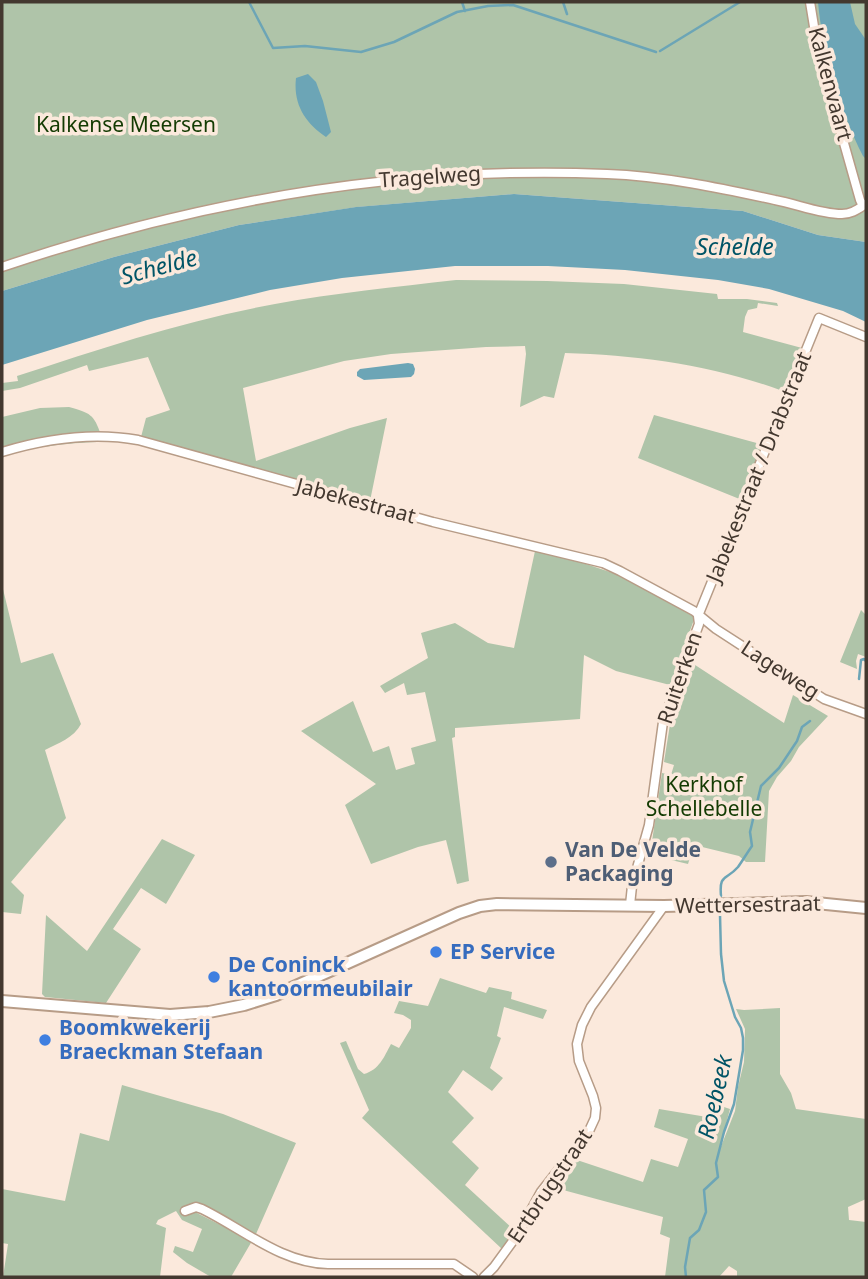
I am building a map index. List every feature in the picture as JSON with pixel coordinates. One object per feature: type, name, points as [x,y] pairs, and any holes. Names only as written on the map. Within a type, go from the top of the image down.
[{"type":"main road","name":"Wettersestraat","points":[[2,1001],[170,1015],[209,1012],[244,1005],[276,995],[480,905],[664,906],[806,901],[866,908]]},
{"type":"street","name":"Kalkenvaart","points":[[810,2],[818,51],[860,200],[865,205]]},
{"type":"street","name":"Tragelweg","points":[[2,267],[114,232],[232,204],[324,187],[445,175],[512,172],[611,174],[691,183],[835,214],[846,215],[865,205]]},
{"type":"street","name":"Jabekestraat / Drabstraat","points":[[698,616],[820,318],[866,337]]},
{"type":"street","name":"Jabekestraat","points":[[2,452],[38,443],[77,438],[138,440],[433,522],[596,561],[654,589],[694,611],[698,616]]},
{"type":"street","name":"Lageweg","points":[[698,616],[798,684],[824,699],[866,715]]},
{"type":"street","name":"Ruiterken","points":[[630,905],[632,886],[649,825],[663,722],[699,624],[698,616]]},
{"type":"street","name":"Ertbrugstraat","points":[[484,1277],[518,1234],[541,1192],[589,1131],[596,1118],[593,1096],[579,1061],[577,1044],[582,1025],[607,985],[664,906]]},
{"type":"street","points":[[186,1211],[202,1209],[275,1251],[308,1263],[454,1264],[473,1277]]},
{"type":"green space","name":"Kalkense Meersen","points":[[2,2],[866,2],[866,242],[818,235],[743,211],[514,194],[357,207],[239,225],[114,257],[2,291]]},
{"type":"green space","points":[[456,280],[624,284],[717,294],[718,299],[777,303],[778,306],[758,303],[757,308],[748,310],[743,332],[802,348],[785,388],[780,390],[728,374],[674,363],[565,353],[554,398],[544,396],[520,407],[525,346],[391,354],[344,361],[243,388],[256,461],[387,418],[370,501],[141,437],[146,418],[170,410],[148,357],[89,371],[87,365],[20,388],[2,391],[2,383],[18,381],[17,376],[177,326],[275,304]]},
{"type":"green space","points":[[69,407],[93,418],[101,435],[97,442],[49,446],[2,457],[2,417],[40,408]]},
{"type":"green space","points":[[654,415],[764,445],[742,500],[638,458]]},
{"type":"green space","points":[[535,551],[619,575],[695,617],[670,685],[616,671],[584,655],[580,719],[455,728],[455,737],[452,738],[469,881],[457,884],[446,840],[371,864],[345,805],[376,784],[301,731],[353,701],[373,752],[389,746],[396,770],[415,764],[411,748],[436,741],[425,692],[407,695],[404,683],[385,693],[380,686],[428,658],[421,633],[455,623],[488,643],[514,648]]},
{"type":"green space","points":[[2,585],[21,663],[53,653],[81,724],[70,737],[45,750],[66,818],[11,882],[24,895],[21,914],[2,912]]},
{"type":"green space","points":[[861,610],[866,615],[866,657],[858,654],[857,669],[840,662]]},
{"type":"green space","name":"Kerkhof Schellebelle","points":[[689,661],[784,723],[793,695],[828,716],[799,747],[769,791],[765,862],[746,862],[739,856],[694,845],[688,864],[650,855],[662,773],[671,775],[674,765],[664,762],[671,718]]},
{"type":"green space","points":[[162,839],[195,855],[166,904],[141,888],[113,929],[141,949],[106,1003],[45,997],[42,994],[46,915],[87,951]]},
{"type":"green space","points":[[440,978],[486,993],[489,987],[512,992],[511,999],[547,1010],[543,1019],[504,1007],[497,1036],[501,1038],[490,1068],[503,1078],[492,1091],[463,1070],[448,1092],[474,1118],[452,1142],[479,1168],[465,1185],[514,1230],[502,1249],[362,1118],[369,1110],[340,1043],[346,1041],[358,1069],[364,1074],[374,1069],[391,1044],[399,1048],[411,1028],[411,1020],[394,1013],[399,1001],[428,1006]]},
{"type":"green space","points":[[780,1008],[780,1074],[791,1093],[796,1109],[866,1119],[866,1199],[848,1207],[849,1220],[866,1222],[866,1277],[737,1277],[737,1271],[729,1266],[719,1277],[665,1277],[670,1238],[660,1234],[663,1217],[552,1187],[574,1159],[643,1182],[651,1159],[678,1167],[688,1139],[654,1127],[659,1109],[713,1118],[719,1108],[730,1109],[718,1154],[735,1111],[744,1062],[745,1029],[736,1009]]},
{"type":"green space","points":[[122,1085],[223,1114],[296,1143],[256,1234],[193,1205],[191,1210],[252,1241],[231,1277],[211,1277],[173,1252],[175,1246],[193,1252],[202,1229],[182,1220],[176,1211],[158,1220],[156,1224],[166,1228],[160,1277],[3,1277],[8,1244],[2,1243],[2,1189],[65,1201],[80,1133],[109,1141]]},
{"type":"water","points":[[818,2],[850,2],[855,24],[866,40],[866,159],[847,121],[834,81]]},
{"type":"water","points":[[308,74],[316,82],[323,101],[331,132],[326,137],[306,119],[296,96],[296,78]]},
{"type":"water","name":"Schelde","points":[[514,194],[743,211],[818,235],[866,242],[866,322],[843,311],[769,289],[718,280],[625,270],[548,266],[455,266],[342,278],[270,290],[147,320],[2,365],[2,291],[114,257],[239,225],[356,207]]},
{"type":"water","points":[[413,364],[415,369],[411,377],[364,380],[357,376],[360,369]]},
{"type":"waterway","points":[[249,2],[273,48],[305,46],[361,52],[394,42],[457,12],[488,6],[513,5],[656,52]]},
{"type":"waterway","points":[[462,2],[465,11]]},
{"type":"waterway","points":[[563,2],[567,14]]},
{"type":"waterway","points":[[660,51],[740,2]]},
{"type":"waterway","name":"Roebeek","points":[[859,679],[861,660],[866,661]]},
{"type":"waterway","name":"Roebeek","points":[[721,896],[722,880],[738,867],[752,846],[750,832],[761,786],[779,768],[797,741],[802,727],[810,721]]},
{"type":"waterway","name":"Roebeek","points":[[686,1277],[690,1238],[699,1230],[706,1212],[704,1190],[718,1177],[716,1163],[734,1104],[743,1050],[741,1028],[724,981],[720,915]]},
{"type":"place","name":"Van De Velde Packaging","points":[[551,862]]},
{"type":"place","name":"EP Service","points":[[436,952]]},
{"type":"place","name":"De Coninck kantoormeubilair","points":[[214,977]]},
{"type":"place","name":"Boomkwekerij Braeckman Stefaan","points":[[45,1040]]}]
